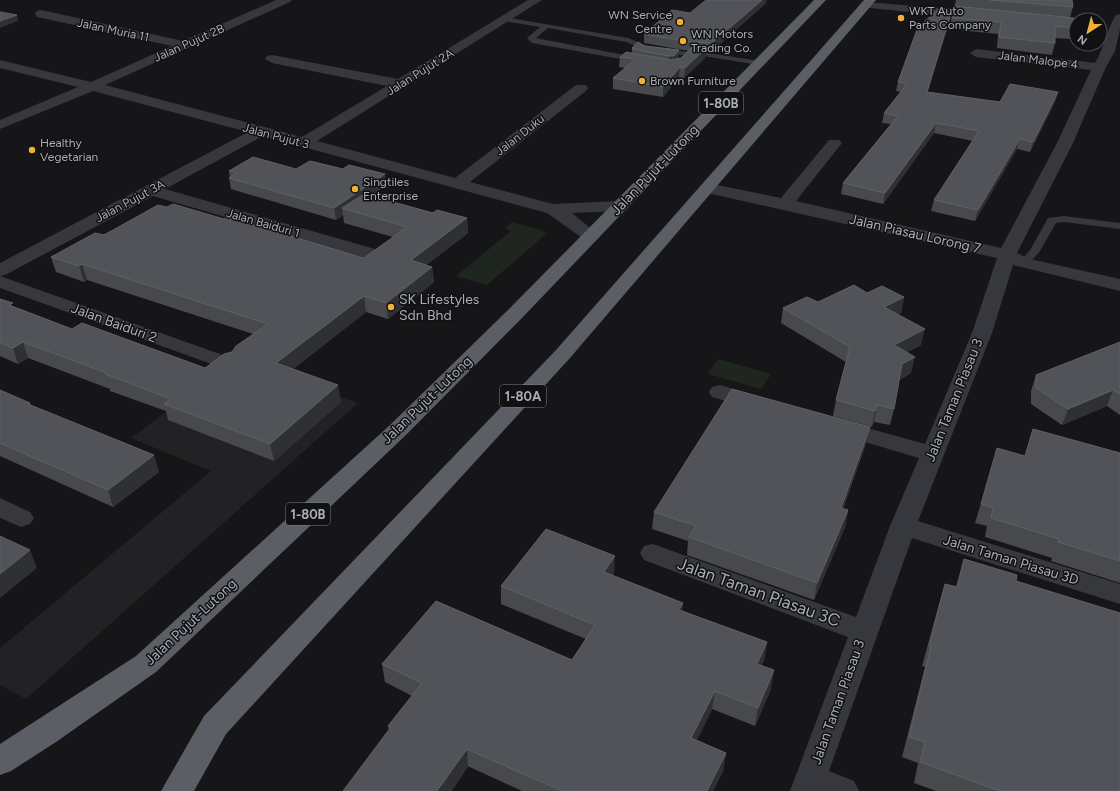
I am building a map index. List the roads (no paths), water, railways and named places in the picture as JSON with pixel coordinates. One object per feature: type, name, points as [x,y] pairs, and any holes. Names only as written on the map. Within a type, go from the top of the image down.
[{"type":"highway","name":"Jalan Pujut-Lutong","points":[[0,761],[45,733],[146,664],[398,430],[621,206],[820,0]]},
{"type":"highway","name":"1-80A","points":[[176,791],[215,725],[563,354],[868,2]]},
{"type":"street","name":"Jalan Pujut 2B","points":[[0,125],[286,0]]},
{"type":"street","name":"Jalan Pujut 2A","points":[[304,143],[536,0]]},
{"type":"street","points":[[868,2],[977,15]]},
{"type":"street","name":"Jalan Muria 11","points":[[41,14],[185,45]]},
{"type":"street","name":"Jalan Taman Piasau 3","points":[[808,785],[903,526],[982,333],[1065,143],[1109,57],[1111,24]]},
{"type":"street","name":"Jalan Malope 4","points":[[976,53],[1109,57]]},
{"type":"street","points":[[272,59],[400,84]]},
{"type":"street","name":"Jalan Pujut 3","points":[[0,64],[92,86],[553,209],[572,220],[590,236]]},
{"type":"street","name":"Jalan Duku","points":[[458,183],[581,88]]},
{"type":"street","name":"Jalan Pujut 3A","points":[[0,270],[260,132]]},
{"type":"street","points":[[785,204],[834,142]]},
{"type":"street","name":"Jalan Piasau Lorong 7","points":[[707,188],[785,204],[1120,285]]},
{"type":"street","name":"Jalan Baiduri 1","points":[[151,190],[376,255]]},
{"type":"street","name":"Jalan Pujut 3","points":[[553,209],[621,206]]},
{"type":"street","name":"Jalan Baiduri 2","points":[[0,282],[227,364]]},
{"type":"street","points":[[720,392],[773,408]]},
{"type":"street","points":[[818,421],[932,454]]},
{"type":"street","name":"Jalan Taman Piasau 3D","points":[[903,526],[1120,594]]},
{"type":"street","name":"Jalan Taman Piasau 3C","points":[[653,553],[864,631]]},
{"type":"street","points":[[808,785],[843,791]]},
{"type":"lane","points":[[507,19],[628,40],[645,48],[688,54],[703,54],[759,63]]},
{"type":"lane","points":[[546,26],[531,38],[535,41],[646,62]]},
{"type":"lane","points":[[680,61],[688,54]]},
{"type":"lane","points":[[1015,259],[1035,251],[1052,220],[1064,219],[1120,226]]},
{"type":"place","name":"WKT Auto Parts Company","points":[[901,18]]},
{"type":"place","name":"WN Service Centre","points":[[680,22]]},
{"type":"place","name":"WN Motors Trading Co.","points":[[683,41]]},
{"type":"place","name":"Brown Furniture","points":[[642,81]]},
{"type":"place","name":"Healthy Vegetarian","points":[[32,150]]},
{"type":"place","name":"Singtiles Enterprise","points":[[355,189]]},
{"type":"place","name":"SK Lifestyles Sdn Bhd","points":[[391,307]]}]
